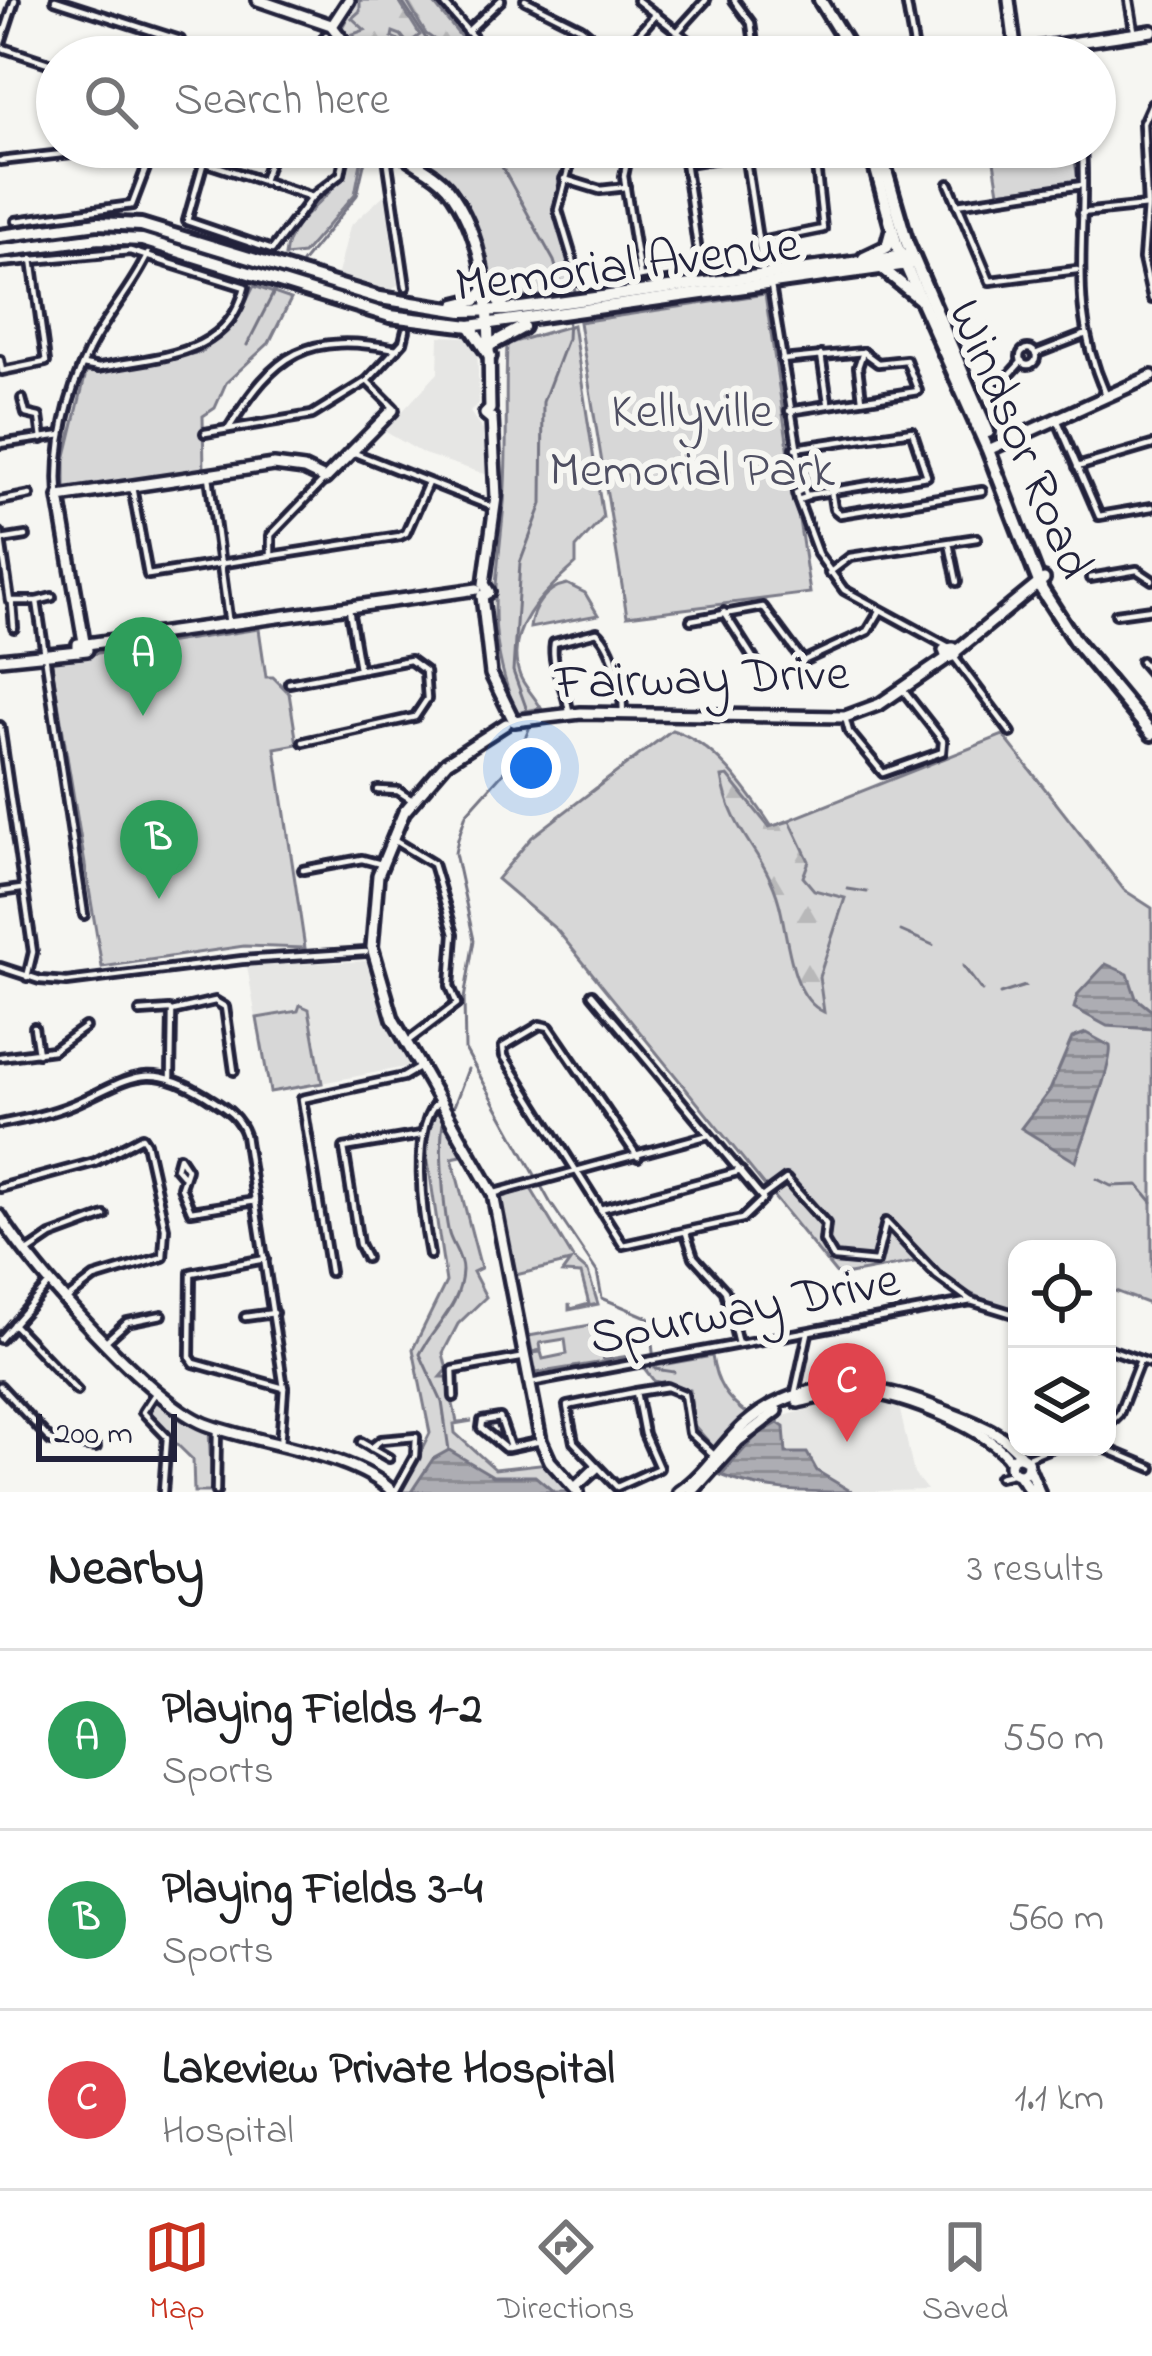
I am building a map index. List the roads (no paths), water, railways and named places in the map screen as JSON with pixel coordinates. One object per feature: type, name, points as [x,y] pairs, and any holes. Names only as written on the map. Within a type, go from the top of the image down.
[{"type":"main road","points":[[820,0],[841,36]]},
{"type":"main road","name":"Windsor Road","points":[[879,168],[891,230],[992,449],[1042,581],[1076,641],[1152,734]]},
{"type":"main road","name":"Windsor Road","points":[[881,168],[921,300],[992,449]]},
{"type":"main road","name":"Memorial Avenue","points":[[0,236],[88,224],[148,226],[380,298],[486,311],[883,269],[908,260]]},
{"type":"main road","points":[[856,263],[887,247],[891,230]]},
{"type":"main road","name":"Memorial Avenue","points":[[0,251],[89,239],[142,240],[377,313],[470,326],[568,317],[856,263],[908,260]]},
{"type":"main road","points":[[883,269],[921,300]]},
{"type":"main road","points":[[441,309],[475,301],[483,285],[506,310]]},
{"type":"main road","points":[[470,326],[490,351],[531,322]]},
{"type":"main road","name":"Windsor Road","points":[[1042,581],[1080,637],[1152,724]]},
{"type":"street","points":[[15,0],[0,47],[36,59]]},
{"type":"street","points":[[55,0],[168,36]]},
{"type":"street","points":[[258,0],[311,20],[335,36]]},
{"type":"street","points":[[325,36],[349,0]]},
{"type":"street","points":[[441,0],[471,36]]},
{"type":"street","points":[[467,32],[501,0]]},
{"type":"street","points":[[524,0],[591,36]]},
{"type":"street","points":[[637,0],[680,36]]},
{"type":"street","points":[[677,32],[706,0]]},
{"type":"street","points":[[734,0],[754,36]]},
{"type":"street","points":[[913,36],[908,3],[918,0]]},
{"type":"street","points":[[1009,0],[1014,36]]},
{"type":"street","points":[[1129,0],[1134,34]]},
{"type":"street","points":[[636,36],[656,14]]},
{"type":"street","points":[[1116,37],[1152,31]]},
{"type":"street","points":[[1145,307],[1152,300],[1143,250],[1147,206],[1143,123],[1152,103]]},
{"type":"street","points":[[0,161],[36,154]]},
{"type":"street","points":[[16,221],[130,206],[146,168]]},
{"type":"street","points":[[201,168],[187,221],[270,250],[279,247],[312,196],[340,176],[342,168]]},
{"type":"street","points":[[224,168],[312,196]]},
{"type":"street","points":[[263,181],[267,168]]},
{"type":"street","points":[[389,168],[406,287]]},
{"type":"street","points":[[420,168],[449,191],[474,241],[483,285],[490,351],[494,508],[481,590],[489,666],[510,724]]},
{"type":"street","points":[[567,168],[559,216],[580,282],[586,286],[700,265],[687,168]]},
{"type":"street","points":[[628,168],[626,188],[640,278]]},
{"type":"street","points":[[747,168],[805,513],[829,573],[852,597],[935,639],[1011,733]]},
{"type":"street","points":[[759,242],[824,229],[817,168]]},
{"type":"street","points":[[1082,168],[1077,270],[1084,335],[1106,395]]},
{"type":"street","points":[[563,179],[597,190],[626,188]]},
{"type":"street","points":[[949,184],[990,281],[1077,270]]},
{"type":"street","points":[[955,204],[1082,185]]},
{"type":"street","points":[[1081,213],[1147,206]]},
{"type":"street","points":[[1143,250],[1152,249]]},
{"type":"street","points":[[0,263],[112,250],[148,254],[244,285],[231,318],[194,351],[97,368],[83,365]]},
{"type":"street","points":[[84,644],[59,497],[62,435],[83,365],[148,254]]},
{"type":"street","points":[[0,361],[1,371],[40,366],[46,358],[32,259]]},
{"type":"street","points":[[205,433],[312,415],[367,381],[397,349],[406,330]]},
{"type":"street","points":[[1004,382],[1022,361],[1030,364],[1035,354],[1084,335]]},
{"type":"street","points":[[229,428],[262,377],[295,352],[327,342],[397,349]]},
{"type":"street","points":[[382,346],[387,359]]},
{"type":"street","points":[[782,360],[863,352],[878,364],[906,361],[920,387],[789,411]]},
{"type":"street","points":[[862,400],[857,368],[863,352]]},
{"type":"street","points":[[821,355],[828,405]]},
{"type":"street","points":[[992,449],[1152,376]]},
{"type":"street","points":[[271,556],[271,535],[393,409],[367,381]]},
{"type":"street","points":[[22,399],[26,414],[39,417],[42,439]]},
{"type":"street","points":[[241,413],[252,422]]},
{"type":"street","points":[[1057,419],[1099,515],[1152,508]]},
{"type":"street","points":[[795,448],[912,431],[927,476],[803,494]]},
{"type":"street","points":[[0,444],[62,435]]},
{"type":"street","points":[[1077,467],[1152,446]]},
{"type":"street","points":[[352,452],[494,508]]},
{"type":"street","points":[[59,497],[274,465],[304,469],[325,479]]},
{"type":"street","points":[[209,476],[229,625]]},
{"type":"street","points":[[132,487],[146,574],[400,536],[428,483]]},
{"type":"street","points":[[831,490],[834,509],[840,514],[982,490]]},
{"type":"street","points":[[0,501],[31,495]]},
{"type":"street","points":[[14,628],[0,536],[26,536]]},
{"type":"street","points":[[829,573],[850,557],[977,538]]},
{"type":"street","points":[[949,542],[957,583]]},
{"type":"street","points":[[1090,578],[1137,570],[1152,580]]},
{"type":"street","name":"Fairway Drive","points":[[576,1489],[550,1461],[541,1441],[493,1194],[406,1043],[383,996],[370,952],[381,864],[390,839],[412,800],[447,762],[510,724],[569,714],[845,717],[903,689],[1042,581]]},
{"type":"street","points":[[0,659],[481,590]]},
{"type":"street","points":[[12,603],[52,598]]},
{"type":"street","points":[[37,601],[50,652],[84,915]]},
{"type":"street","points":[[348,606],[358,668]]},
{"type":"street","points":[[691,620],[765,608],[803,661],[868,631],[880,611]]},
{"type":"street","points":[[1116,614],[1152,609]]},
{"type":"street","points":[[724,612],[757,664]]},
{"type":"street","points":[[569,714],[568,696],[552,662],[554,643],[597,632],[604,637],[619,680],[623,714]]},
{"type":"street","points":[[289,683],[416,661],[425,671],[424,707],[406,722],[303,742]]},
{"type":"street","points":[[1141,661],[1152,674]]},
{"type":"street","points":[[845,717],[849,732],[884,773],[940,753],[943,741],[903,689]]},
{"type":"street","points":[[0,727],[33,952],[27,977]]},
{"type":"street","points":[[378,790],[412,800]]},
{"type":"street","points":[[390,839],[419,851],[437,872],[454,934],[450,986],[457,1004],[406,1043]]},
{"type":"street","points":[[303,870],[362,859],[381,864]]},
{"type":"street","points":[[0,892],[21,889]]},
{"type":"street","points":[[0,968],[67,982],[242,960],[370,952]]},
{"type":"street","points":[[592,994],[763,1197],[746,1218],[627,1246],[502,1053],[543,1024],[550,1029],[638,1157]]},
{"type":"street","points":[[140,1012],[222,1002],[234,1071]]},
{"type":"street","points":[[171,1077],[172,1011]]},
{"type":"street","points":[[0,1057],[38,1053],[70,1042],[85,1027]]},
{"type":"street","points":[[34,1028],[38,1053]]},
{"type":"street","points":[[330,1272],[302,1099],[403,1077],[420,1067]]},
{"type":"street","points":[[0,1124],[75,1104],[128,1077],[171,1077],[237,1117],[256,1201],[284,1388],[280,1446]]},
{"type":"street","points":[[430,1255],[421,1135],[428,1111],[441,1100]]},
{"type":"street","points":[[366,1258],[359,1244],[344,1148],[421,1135]]},
{"type":"street","points":[[493,1194],[710,1135]]},
{"type":"street","points":[[0,1188],[95,1162],[142,1137],[165,1228],[163,1257],[94,1278],[67,1299]]},
{"type":"street","points":[[600,1209],[742,1171]]},
{"type":"street","points":[[182,1175],[185,1204],[191,1211],[256,1201]]},
{"type":"street","name":"Spurway Drive","points":[[763,1197],[786,1179],[826,1224],[824,1241],[834,1258],[876,1262],[886,1222],[937,1276],[971,1300],[1008,1312]]},
{"type":"street","points":[[0,1216],[4,1233],[156,1392],[186,1415],[338,1461],[385,1490],[404,1478],[417,1452],[416,1437],[378,1440],[371,1448]]},
{"type":"street","points":[[27,1253],[51,1236],[105,1216]]},
{"type":"street","points":[[686,1233],[694,1257],[725,1291],[738,1344]]},
{"type":"street","points":[[266,1259],[191,1273],[190,1357],[194,1364],[284,1388]]},
{"type":"street","points":[[0,1340],[51,1282]]},
{"type":"street","name":"Spurway Drive","points":[[530,1383],[971,1300]]},
{"type":"street","points":[[245,1317],[274,1313]]},
{"type":"street","points":[[106,1340],[127,1322],[162,1315]]},
{"type":"street","points":[[13,1324],[77,1391]]},
{"type":"street","points":[[794,1397],[808,1331]]},
{"type":"street","points":[[1116,1351],[1152,1364]]},
{"type":"street","points":[[454,1397],[453,1370],[526,1357]]},
{"type":"street","points":[[1116,1417],[1140,1360]]},
{"type":"street","points":[[0,1386],[50,1441],[96,1448]]},
{"type":"street","points":[[679,1492],[751,1420],[794,1397],[843,1386],[885,1388],[990,1430],[1020,1465],[1035,1492]]},
{"type":"street","points":[[636,1392],[658,1470],[617,1487],[572,1439],[567,1406],[636,1392],[667,1388],[684,1394],[690,1433],[716,1456]]},
{"type":"street","points":[[156,1392],[143,1412],[167,1437],[163,1492]]},
{"type":"street","points":[[692,1492],[761,1421],[802,1401],[850,1392],[889,1396],[986,1436],[1020,1465]]},
{"type":"street","points":[[216,1492],[217,1428]]},
{"type":"street","points":[[502,1442],[510,1447],[541,1441]]},
{"type":"street","points":[[361,1442],[389,1458]]},
{"type":"street","points":[[1116,1453],[1152,1468]]},
{"type":"street","points":[[1020,1465],[1036,1456]]},
{"type":"street","points":[[576,1489],[597,1467]]},
{"type":"waterway","points":[[401,0],[424,36]]},
{"type":"waterway","points":[[302,263],[357,195],[363,168]]},
{"type":"waterway","points":[[503,168],[554,261],[565,298]]},
{"type":"waterway","points":[[247,345],[275,290]]},
{"type":"waterway","points":[[528,713],[513,671],[520,563],[542,504],[543,402],[567,339],[568,319]]},
{"type":"waterway","points":[[529,729],[517,757],[466,814],[455,853],[474,940],[464,999],[465,1049],[550,1202],[597,1272],[602,1298],[649,1318],[655,1369],[674,1372]]},
{"type":"waterway","points":[[848,889],[867,892]]},
{"type":"waterway","points":[[901,931],[933,945]]},
{"type":"waterway","points":[[963,966],[982,991]]},
{"type":"waterway","points":[[1000,994],[1025,986]]},
{"type":"waterway","points":[[454,1106],[468,1069]]},
{"type":"waterway","points":[[444,1120],[445,1210],[459,1256],[461,1283],[420,1354],[442,1402],[449,1450]]},
{"type":"waterway","points":[[1097,1179],[1111,1186],[1138,1185],[1152,1202]]},
{"type":"place","name":"Playing Fields 1-2","points":[[143,716]]},
{"type":"place","name":"Playing Fields 3-4","points":[[159,899]]},
{"type":"place","name":"Lakeview Private Hospital","points":[[847,1442]]},
{"type":"park label","name":"Kellyville Memorial Park","points":[[692,437]]}]
